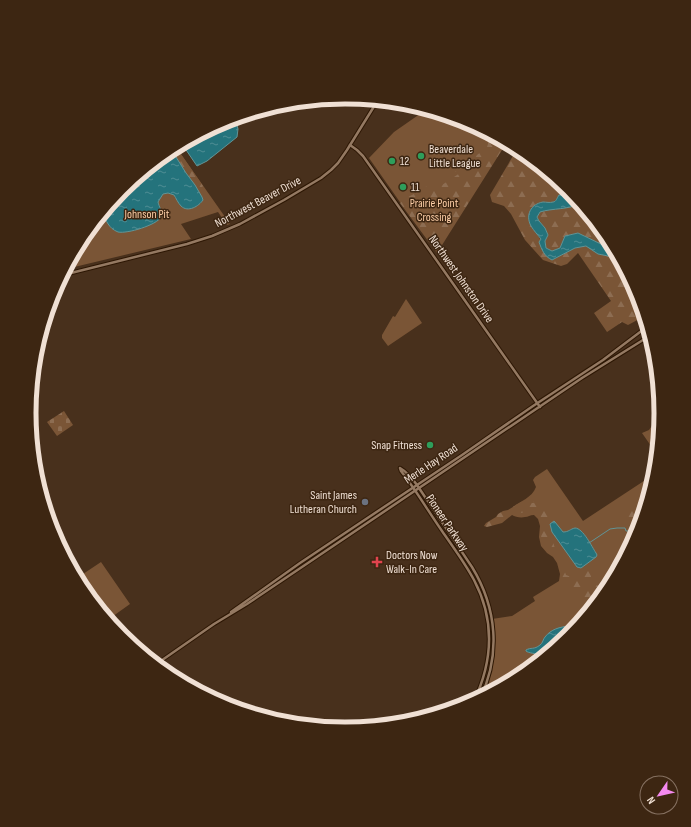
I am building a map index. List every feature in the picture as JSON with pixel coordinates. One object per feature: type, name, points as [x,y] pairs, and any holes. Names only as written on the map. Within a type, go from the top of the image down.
[{"type":"main road","name":"Northwest Beaver Drive","points":[[70,272],[187,244],[226,231],[273,206],[321,178],[331,170],[338,163],[374,106]]},
{"type":"main road","name":"Northwest Johnston Drive","points":[[350,145],[364,157],[540,407]]},
{"type":"main road","name":"Merle Hay Road","points":[[224,618],[238,606],[286,572],[608,356],[643,330]]},
{"type":"main road","name":"Merle Hay Road","points":[[160,661],[592,371],[645,338]]},
{"type":"main road","name":"Pioneer Parkway","points":[[477,693],[483,680],[488,655],[489,629],[485,607],[470,574],[400,468],[409,475],[419,488],[476,573],[484,588],[494,628],[491,668],[483,690]]},
{"type":"green space","name":"Beaverdale Little League","points":[[420,114],[445,120],[502,146],[435,249],[369,158],[394,132]]},
{"type":"green space","name":"Prairie Point Crossing","points":[[487,139],[504,147],[437,253],[400,203],[469,157],[471,160],[468,164],[436,184],[436,186],[439,187],[463,171],[466,172],[477,155],[487,147]]},
{"type":"green space","name":"Johnson Pit","points":[[180,152],[230,224],[227,225],[218,212],[181,224],[191,239],[73,267],[88,242],[113,209],[141,181]]},
{"type":"green space","points":[[180,152],[203,186],[199,191],[175,156]]},
{"type":"green space","points":[[514,154],[550,181],[566,196],[563,195],[552,203],[541,202],[534,206],[531,226],[552,260],[575,248],[587,246],[598,254],[613,257],[623,277],[640,319],[628,325],[622,322],[607,332],[594,313],[611,301],[578,253],[567,264],[561,266],[543,260],[525,240],[511,214],[504,206],[492,202],[490,195]]},
{"type":"green space","points":[[575,206],[578,209],[606,246],[578,233],[565,236],[560,248],[552,251],[546,248],[545,241],[548,235],[537,216],[540,212]]},
{"type":"green space","points":[[406,299],[422,323],[388,346],[382,338],[382,335],[393,316],[395,317]]},
{"type":"green space","points":[[64,411],[73,425],[57,436],[47,422]]},
{"type":"green space","points":[[655,422],[653,448],[642,433],[649,430]]},
{"type":"green space","points":[[547,469],[583,521],[648,478],[639,513],[623,550],[614,568],[591,602],[578,618],[550,646],[517,671],[483,690],[493,655],[492,619],[512,616],[535,601],[533,597],[559,581],[560,574],[557,563],[541,546],[539,537],[540,526],[538,519],[534,515],[516,517],[512,515],[513,507],[529,497],[534,491],[536,487],[533,480]]},
{"type":"green space","points":[[534,493],[538,495],[556,518],[548,525],[556,552],[566,575],[577,579],[588,566],[592,572],[590,581],[601,588],[584,611],[582,604],[575,592],[571,588],[566,589],[561,582],[562,573],[558,561],[555,556],[544,546],[541,536],[543,524],[538,512],[528,510],[512,515],[502,523],[487,527],[484,526],[498,514],[521,502],[525,501],[534,503],[532,495]]},
{"type":"green space","points":[[629,499],[635,501],[636,517],[627,526],[624,522],[628,517],[630,510],[626,502],[626,500]]},
{"type":"green space","points":[[101,562],[130,604],[112,617],[93,592],[93,589],[83,574]]},
{"type":"water","points":[[240,122],[237,125],[237,137],[207,161],[197,166],[185,149],[209,136]]},
{"type":"water","points":[[175,156],[195,185],[203,200],[193,208],[187,209],[181,206],[174,195],[168,193],[163,194],[158,202],[162,213],[161,217],[154,223],[128,232],[118,232],[108,224],[105,219],[113,209],[141,181]]},
{"type":"water","points":[[559,195],[563,195],[575,206],[540,212],[537,217],[548,235],[545,241],[546,248],[552,251],[560,248],[565,236],[578,233],[606,246],[613,257],[598,254],[586,246],[575,248],[552,260],[547,257],[539,242],[541,239],[529,222],[529,214],[532,208],[539,203],[556,201]]},
{"type":"water","points":[[554,521],[563,532],[567,532],[575,528],[581,531],[596,553],[596,557],[581,568],[577,567],[552,532],[550,524]]},
{"type":"water","points":[[570,626],[548,648],[544,647],[540,654],[526,651],[540,645],[547,634],[559,628]]},
{"type":"waterway","points":[[589,543],[610,529],[625,528],[626,531],[628,531],[633,528]]},
{"type":"place","name":"Beaverdale Little League","points":[[421,156]]},
{"type":"place","name":"12","points":[[392,161]]},
{"type":"place","name":"11","points":[[403,187]]},
{"type":"place","name":"Snap Fitness","points":[[430,445]]},
{"type":"place","name":"Saint James Lutheran Church","points":[[365,502]]},
{"type":"place","name":"Doctors Now Walk-In Care","points":[[377,562]]}]
